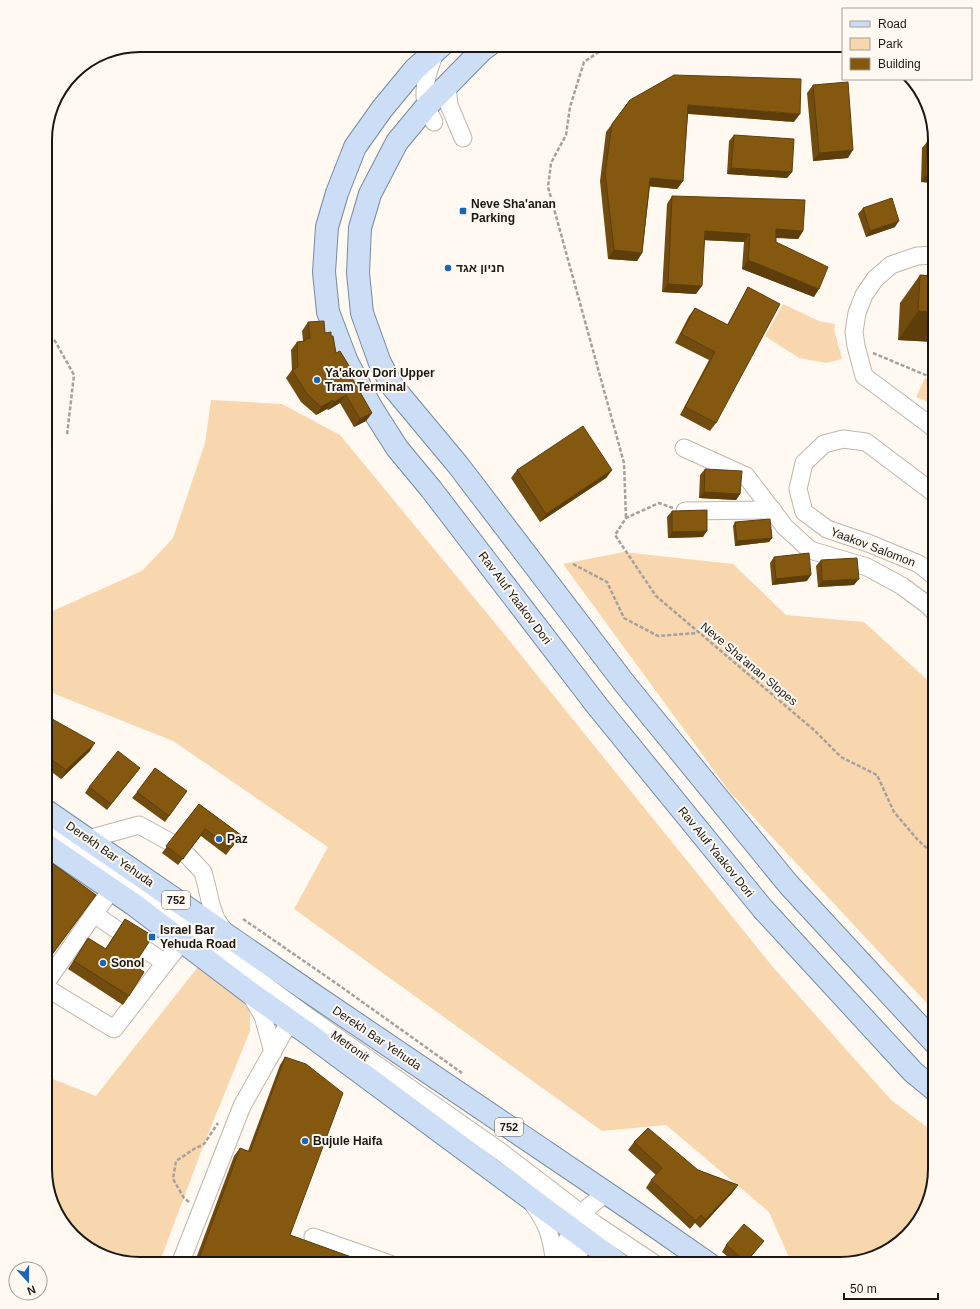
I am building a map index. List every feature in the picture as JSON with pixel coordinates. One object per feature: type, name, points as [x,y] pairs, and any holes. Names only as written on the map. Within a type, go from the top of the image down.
[{"type":"main road","name":"Rav Aluf Yaakov Dori","points":[[434,52],[415,70],[382,109],[355,146],[337,192],[327,227],[324,272],[328,312],[347,362],[371,407],[397,448],[431,489],[598,707],[762,908],[913,1072],[928,1084]]},
{"type":"main road","points":[[480,52],[447,86],[426,116],[397,142],[370,194],[360,228],[358,273],[362,313],[380,363],[394,388],[458,466],[625,684],[789,885],[928,1035]]},
{"type":"main road","name":"Derekh Bar Yehuda","points":[[52,815],[227,936],[298,1007],[524,1193],[584,1227],[612,1257]]},
{"type":"main road","name":"Derekh Bar Yehuda","points":[[52,849],[112,889],[249,992],[298,1007],[606,1193],[699,1257]]},
{"type":"street","points":[[437,52],[429,68],[424,94],[426,116],[463,138],[449,105],[447,86]]},
{"type":"street","points":[[928,254],[917,256],[891,265],[875,279],[864,295],[857,313],[854,332],[864,376],[928,424]]},
{"type":"street","name":"Yaakov Salomon","points":[[928,489],[866,442],[843,439],[824,444],[804,463],[798,489],[804,512],[827,529],[868,543],[919,564],[928,571]]},
{"type":"street","name":"Yaakov Salomon","points":[[684,448],[746,476],[785,527],[810,550],[867,567],[902,586],[928,605]]},
{"type":"street","points":[[685,511],[773,510]]},
{"type":"street","points":[[88,839],[139,826],[170,842],[187,855],[203,872],[216,919],[227,936]]},
{"type":"street","name":"Metronit","points":[[52,832],[162,909],[427,1101],[501,1152],[584,1227],[642,1257]]},
{"type":"street","points":[[52,976],[112,889]]},
{"type":"street","points":[[94,914],[165,963]]},
{"type":"street","points":[[52,990],[114,1029],[182,942]]},
{"type":"street","points":[[249,992],[263,1016],[273,1052]]},
{"type":"street","points":[[183,1257],[242,1106],[298,1007]]},
{"type":"street","points":[[524,1193],[541,1216],[550,1234],[558,1257]]},
{"type":"street","points":[[565,1257],[606,1193]]},
{"type":"street","points":[[313,1237],[370,1257]]},
{"type":"path","points":[[598,52],[584,62],[570,107],[566,135],[551,163],[548,187],[624,463],[626,518],[659,503],[685,511]]},
{"type":"path","points":[[52,338],[74,375],[67,435]]},
{"type":"path","points":[[856,346],[928,376]]},
{"type":"path","name":"Neve Sha'anan Slopes","points":[[626,518],[615,535],[656,596],[814,730],[841,757],[877,775],[894,812],[928,849]]},
{"type":"path","points":[[573,564],[607,582],[624,618],[658,636],[698,633]]},
{"type":"path","points":[[243,919],[465,1075]]},
{"type":"path","points":[[194,1207],[184,1198],[173,1179],[176,1161],[204,1144],[221,1119]]},
{"type":"green space","points":[[783,304],[819,321],[835,324],[834,329],[842,359],[826,363],[799,358],[765,336]]},
{"type":"green space","points":[[925,378],[928,379],[928,402],[916,397]]},
{"type":"green space","points":[[211,400],[282,404],[340,435],[495,623],[772,966],[891,1100],[928,1128],[928,1169],[925,1192],[919,1208],[913,1218],[898,1235],[879,1248],[863,1254],[840,1257],[789,1257],[769,1212],[666,1125],[602,1131],[294,909],[328,847],[173,741],[52,693],[52,611],[142,571],[173,538],[205,443]]},
{"type":"green space","points":[[623,552],[733,564],[786,615],[864,622],[928,681],[928,1004],[729,791],[563,564]]},
{"type":"green space","points":[[201,963],[247,999],[250,1013],[250,1031],[204,1144],[162,1257],[128,1256],[117,1254],[101,1248],[82,1235],[74,1227],[61,1208],[55,1192],[52,1169],[52,1079],[96,1096]]},
{"type":"building","points":[[674,75],[801,79],[800,114],[688,105],[683,181],[650,178],[642,253],[614,250],[605,173],[612,124],[630,100]]},
{"type":"building","points":[[848,82],[853,150],[819,153],[813,85]]},
{"type":"building","points":[[734,135],[794,139],[792,172],[731,168]]},
{"type":"building","points":[[927,142],[928,142],[928,176],[925,176]]},
{"type":"building","points":[[672,196],[805,200],[803,231],[776,229],[776,242],[828,267],[819,289],[748,260],[750,234],[705,231],[702,286],[668,284]]},
{"type":"building","points":[[892,198],[899,221],[870,231],[863,208]]},
{"type":"building","points":[[920,275],[928,276],[928,312],[918,311]]},
{"type":"building","points":[[748,287],[780,304],[716,423],[685,407],[715,352],[681,334],[695,308],[728,325]]},
{"type":"building","name":"Ya'akov Dori Upper Tram Terminal","points":[[324,321],[325,333],[331,332],[336,353],[340,351],[354,374],[351,376],[372,413],[360,419],[346,395],[321,407],[307,394],[292,370],[298,367],[297,342],[305,341],[305,339],[310,338],[308,322]]},
{"type":"building","points":[[583,426],[612,470],[546,514],[517,470]]},
{"type":"building","points":[[705,469],[742,471],[740,494],[704,492]]},
{"type":"building","points":[[707,510],[707,531],[672,532],[672,511]]},
{"type":"building","points":[[770,519],[772,538],[737,541],[735,522]]},
{"type":"building","points":[[809,553],[811,575],[776,579],[774,557]]},
{"type":"building","points":[[857,558],[859,579],[822,581],[821,560]]},
{"type":"building","points":[[52,719],[95,743],[66,770],[52,760]]},
{"type":"building","points":[[118,751],[140,768],[111,804],[89,787]]},
{"type":"building","points":[[155,768],[187,791],[169,816],[137,792]]},
{"type":"building","name":"Paz","points":[[199,804],[241,835],[231,848],[205,829],[183,859],[166,846]]},
{"type":"building","points":[[52,863],[96,895],[52,954]]},
{"type":"building","name":"Sonol","points":[[125,919],[153,936],[134,965],[144,972],[129,996],[74,961],[88,938],[106,949]]},
{"type":"building","points":[[285,1057],[306,1064],[343,1093],[290,1235],[351,1257],[200,1257],[240,1148],[250,1152]]},
{"type":"building","points":[[648,1128],[698,1170],[738,1185],[705,1220],[701,1215],[696,1221],[651,1180],[662,1168],[634,1142]]},
{"type":"building","points":[[744,1224],[764,1241],[750,1257],[740,1257],[726,1245]]},
{"type":"place","name":"Neve Sha'anan Parking","points":[[463,211]]},
{"type":"place","name":"חניון אגד","points":[[448,268]]},
{"type":"place","name":"Ya'akov Dori Upper Tram Terminal","points":[[317,380]]},
{"type":"place","name":"Paz","points":[[219,839]]},
{"type":"place","name":"Israel Bar Yehuda Road","points":[[152,937]]},
{"type":"place","name":"Sonol","points":[[103,963]]},
{"type":"place","name":"Bujule Haifa","points":[[305,1141]]}]
